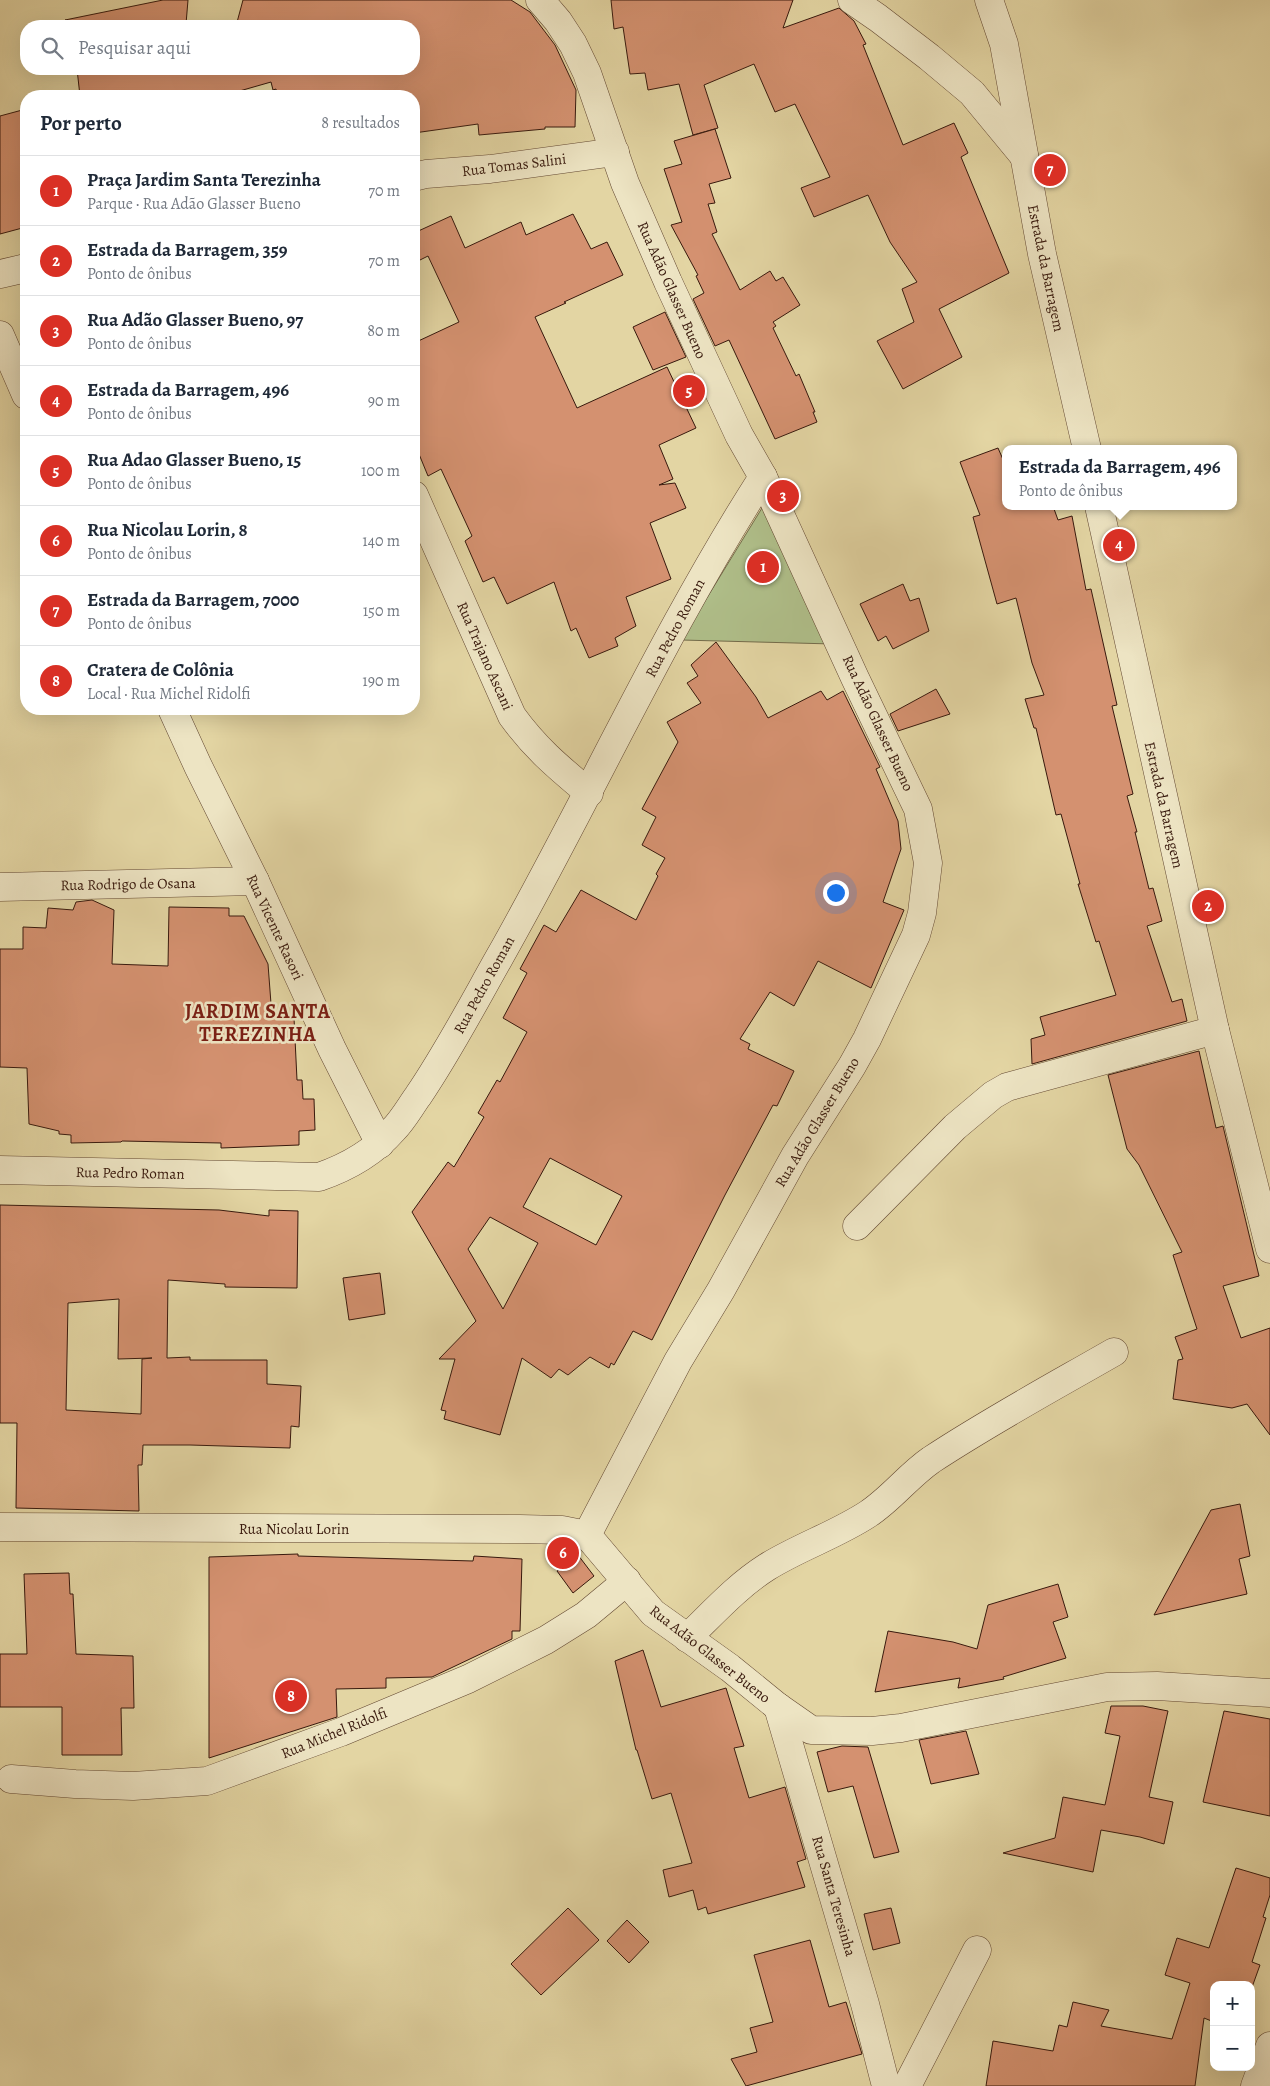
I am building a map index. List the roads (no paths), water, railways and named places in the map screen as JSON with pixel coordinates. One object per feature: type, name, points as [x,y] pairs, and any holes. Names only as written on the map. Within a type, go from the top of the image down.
[{"type":"street","name":"Rua Adão Glasser Bueno","points":[[540,0],[574,44],[587,73],[625,183],[668,282],[739,435],[763,477],[855,678],[918,809],[928,863],[922,913],[904,960],[863,1046],[795,1156],[721,1290],[678,1361],[587,1535],[653,1613],[730,1668],[778,1707],[811,1730],[872,1731],[901,1728],[1107,1687],[1157,1686],[1270,1693]]},
{"type":"street","points":[[852,0],[929,57],[972,93],[1024,156]]},
{"type":"street","name":"Estrada da Barragem","points":[[989,0],[1004,44],[1042,254],[1085,445]]},
{"type":"street","name":"Rua Tomas Salini","points":[[420,176],[490,169],[614,152]]},
{"type":"street","points":[[0,274],[20,269]]},
{"type":"street","points":[[0,335],[20,381]]},
{"type":"street","name":"Rua Pedro Roman","points":[[0,1170],[319,1177],[354,1162],[380,1144],[395,1129],[436,1069],[535,894],[692,595],[763,477]]},
{"type":"street","name":"Rua Trajano Ascani","points":[[420,509],[512,716],[528,738],[544,755],[589,793]]},
{"type":"street","name":"Estrada da Barragem","points":[[1100,510],[1215,1030],[1270,1249]]},
{"type":"street","name":"Rua Vicente Rasori","points":[[175,715],[255,881],[332,1049],[380,1144]]},
{"type":"street","name":"Rua Rodrigo de Osana","points":[[0,887],[255,881]]},
{"type":"street","points":[[857,1226],[955,1127],[993,1095],[1007,1087],[1215,1030]]},
{"type":"street","points":[[687,1638],[746,1582],[767,1567],[807,1545],[854,1523],[870,1513],[929,1462],[981,1428],[1114,1352]]},
{"type":"street","name":"Rua Nicolau Lorin","points":[[0,1527],[520,1529],[562,1530],[587,1535]]},
{"type":"street","name":"Rua Michel Ridolfi","points":[[11,1778],[76,1784],[133,1786],[207,1781],[341,1732],[468,1679],[546,1640],[586,1614],[627,1581]]},
{"type":"street","name":"Rua Santa Teresinha","points":[[778,1707],[865,2004],[886,2086]]},
{"type":"street","points":[[907,2086],[978,1950]]},
{"type":"street","points":[[1255,2086],[1270,2046]]},
{"type":"place","name":"Estrada da Barragem, 7000","points":[[1050,170]]},
{"type":"place","name":"Rua Adao Glasser Bueno, 15","points":[[689,391]]},
{"type":"place","name":"Rua Adão Glasser Bueno, 97","points":[[783,496]]},
{"type":"place","name":"Estrada da Barragem, 496","points":[[1119,545]]},
{"type":"place","name":"Praça Jardim Santa Terezinha","points":[[763,567]]},
{"type":"place","name":"Estrada da Barragem, 359","points":[[1208,906]]},
{"type":"place","name":"Rua Nicolau Lorin, 8","points":[[563,1553]]},
{"type":"place","name":"Cratera de Colônia","points":[[291,1696]]},
{"type":"district","name":"JARDIM SANTA TEREZINHA","points":[[258,1022]]}]
